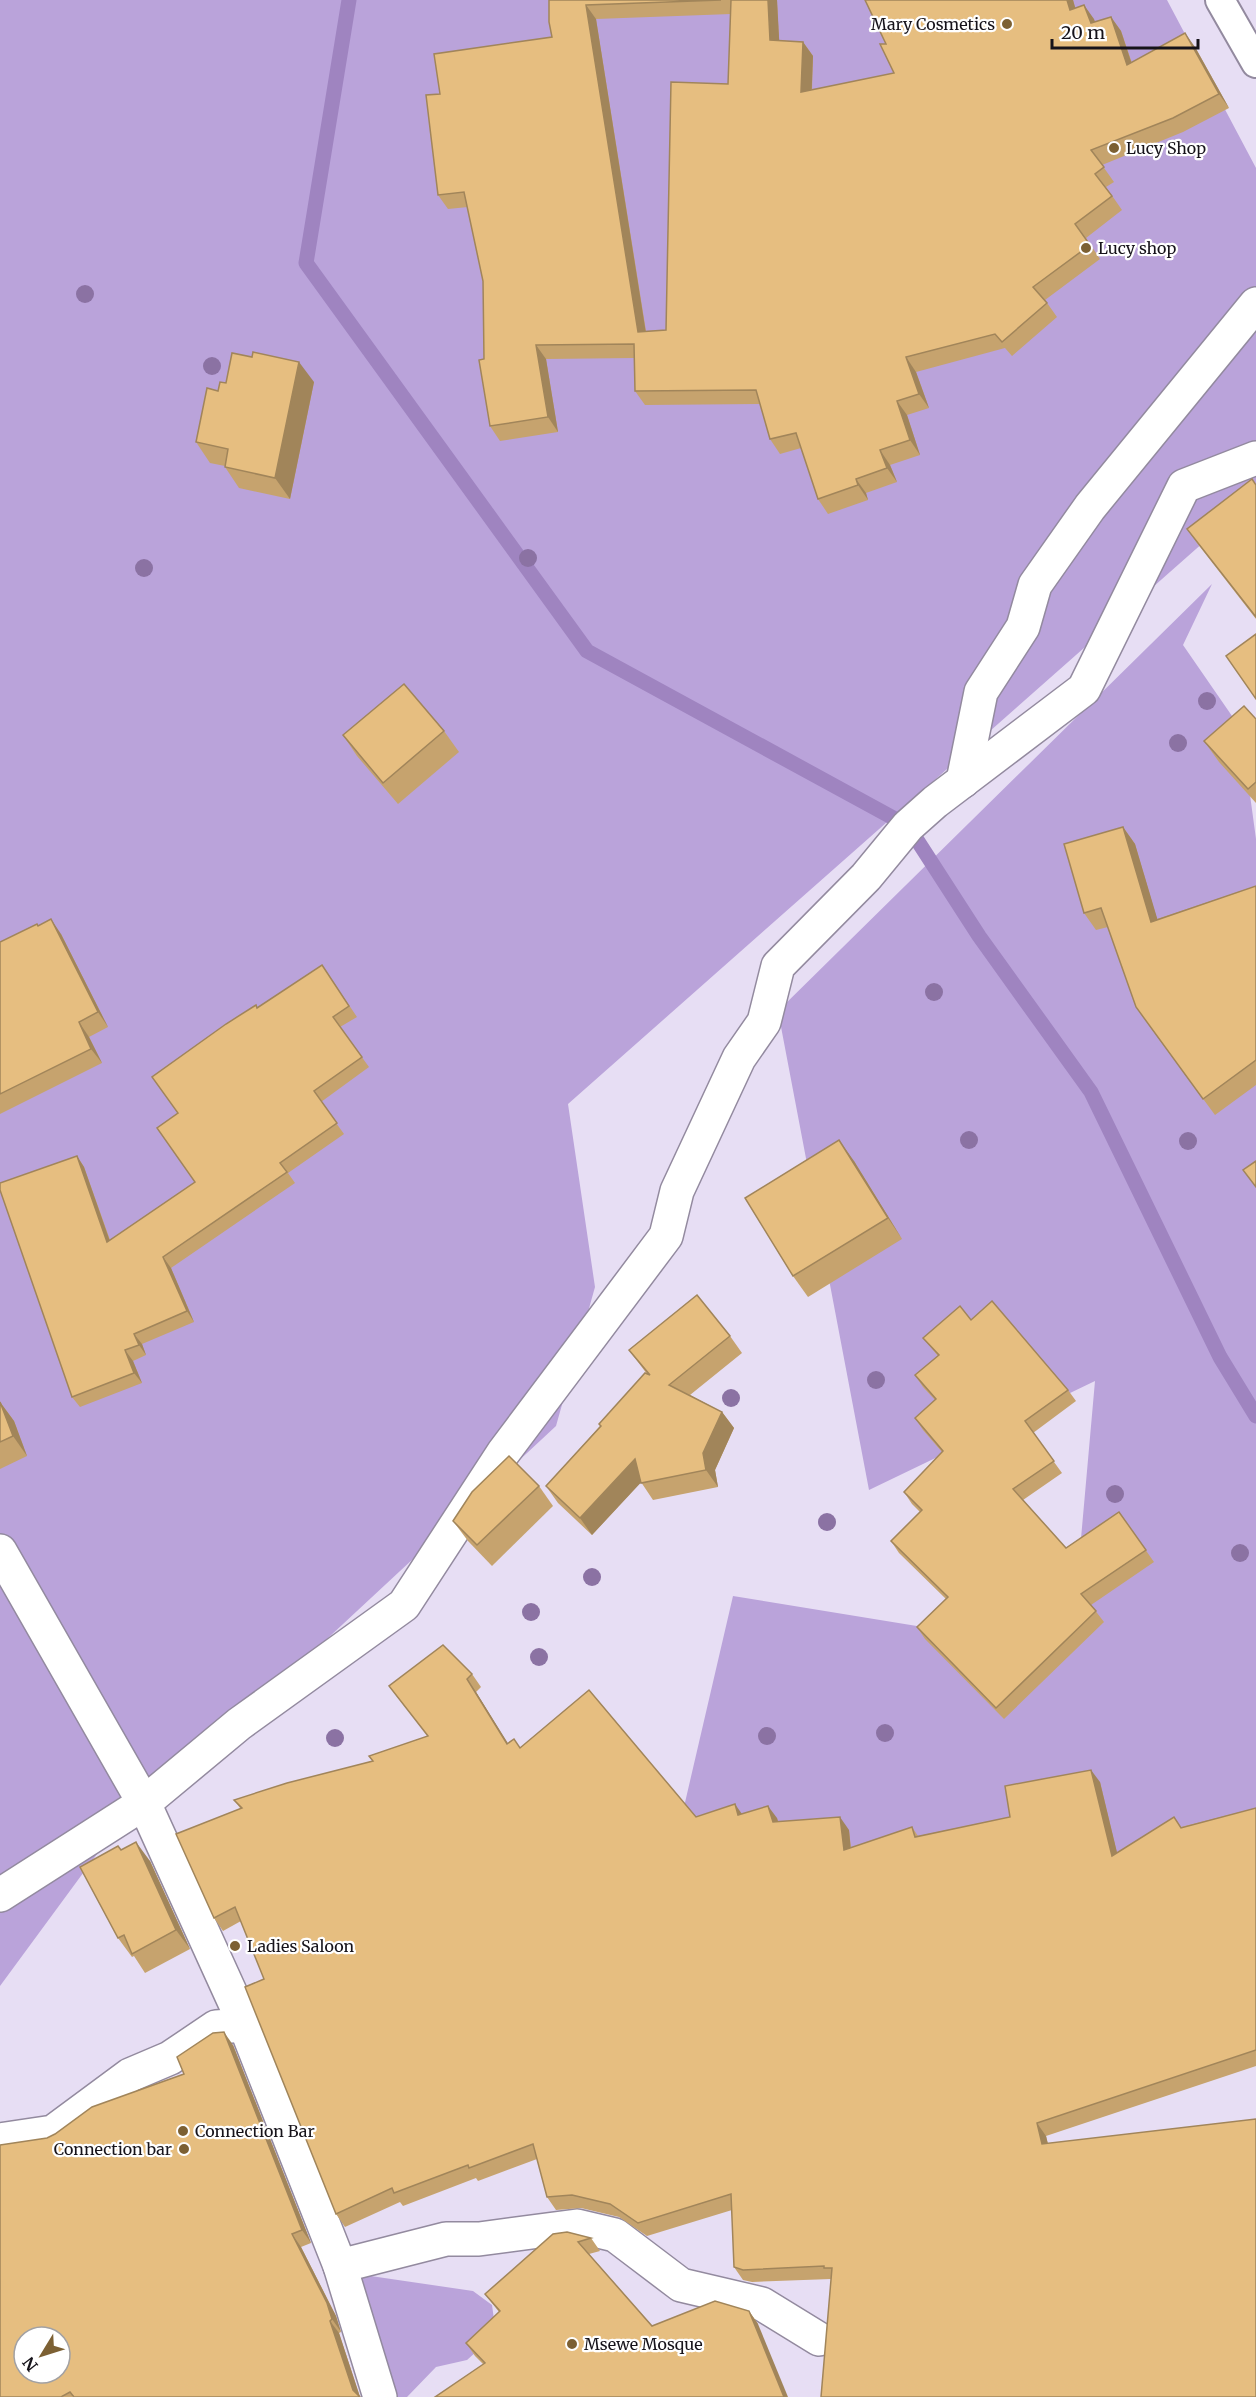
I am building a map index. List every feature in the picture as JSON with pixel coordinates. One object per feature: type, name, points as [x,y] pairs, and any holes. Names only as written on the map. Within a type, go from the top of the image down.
[{"type":"street","points":[[963,781],[981,692],[1023,627],[1035,585],[1090,507],[1256,304]]},
{"type":"street","points":[[0,1895],[144,1803],[239,1724],[404,1605],[503,1453],[666,1236],[676,1191],[739,1058],[764,1022],[778,966],[866,877],[908,826],[1084,689],[1184,486],[1256,458]]},
{"type":"street","points":[[0,1551],[144,1803],[245,2025],[340,2266],[380,2397]]},
{"type":"street","points":[[0,2140],[53,2132],[130,2075],[170,2058],[216,2027],[245,2025]]},
{"type":"street","points":[[340,2266],[446,2239],[479,2239],[578,2226],[615,2235],[681,2285],[762,2304],[819,2339]]},
{"type":"lane","points":[[1220,0],[1256,63]]},
{"type":"shaded area","points":[[0,0],[1167,0],[1256,168],[1256,496],[568,1104],[595,1287],[556,1426],[100,1850],[0,1986]]},
{"type":"shaded area","points":[[1212,584],[1183,645],[1241,729],[1256,839],[1256,2024],[667,1880],[733,1596],[1071,1651],[1095,1381],[869,1490],[778,1011]]},
{"type":"shaded area","points":[[357,2274],[473,2291],[492,2305],[496,2334],[467,2360],[436,2367],[407,2397],[379,2397]]},
{"type":"building","points":[[549,0],[721,0],[586,5],[638,332],[666,330],[671,82],[728,84],[731,0],[768,0],[770,40],[803,42],[801,92],[894,73],[880,44],[886,44],[865,0],[1067,0],[1070,10],[1084,5],[1091,23],[1111,17],[1127,65],[1185,33],[1219,94],[1173,118],[1091,150],[1104,167],[1095,174],[1112,196],[1075,224],[1090,245],[1033,287],[1047,303],[1002,342],[995,334],[906,357],[919,394],[897,401],[910,440],[880,450],[887,468],[856,479],[858,485],[818,499],[796,433],[770,439],[756,390],[635,391],[634,344],[536,345],[548,417],[490,426],[479,360],[484,359],[483,281],[464,192],[438,195],[426,95],[440,94],[434,54],[552,37]]},
{"type":"building","points":[[253,352],[299,362],[275,478],[225,467],[228,449],[196,442],[207,388],[218,391],[220,382],[226,383],[232,353],[252,357]]},
{"type":"building","points":[[1252,479],[1256,485],[1256,617],[1187,529]]},
{"type":"building","points":[[1256,634],[1256,699],[1226,656]]},
{"type":"building","points":[[404,684],[444,731],[383,783],[343,735]]},
{"type":"building","points":[[1244,706],[1256,719],[1256,782],[1248,789],[1204,741]]},
{"type":"building","points":[[1123,827],[1151,922],[1256,886],[1256,1060],[1203,1099],[1136,1007],[1101,908],[1084,913],[1064,844]]},
{"type":"building","points":[[51,919],[98,1012],[79,1022],[91,1049],[0,1094],[0,942]]},
{"type":"building","points":[[322,965],[349,1006],[333,1017],[362,1057],[314,1091],[337,1123],[280,1163],[287,1172],[163,1257],[187,1311],[134,1334],[139,1345],[125,1350],[134,1373],[72,1397],[0,1190],[0,1183],[77,1156],[107,1242],[195,1182],[157,1128],[178,1113],[152,1077],[226,1024],[256,1005],[257,1008]]},
{"type":"building","points":[[839,1140],[888,1218],[793,1276],[745,1198]]},
{"type":"building","points":[[1256,1161],[1256,1187],[1243,1170]]},
{"type":"building","points":[[697,1295],[730,1336],[669,1385],[722,1412],[703,1453],[706,1470],[641,1483],[635,1459],[580,1518],[546,1486],[601,1426],[599,1424],[645,1373],[650,1375],[629,1350]]},
{"type":"building","points":[[992,1301],[1068,1390],[1025,1421],[1054,1461],[1013,1489],[1066,1548],[1119,1512],[1146,1550],[1081,1594],[1096,1611],[996,1708],[917,1627],[948,1597],[891,1541],[922,1510],[904,1492],[943,1451],[915,1418],[936,1399],[915,1375],[939,1355],[923,1338],[960,1306],[971,1320]]},
{"type":"building","points":[[0,1402],[13,1436],[0,1442]]},
{"type":"building","points":[[509,1456],[539,1486],[477,1545],[453,1521],[472,1492]]},
{"type":"building","points":[[443,1645],[472,1674],[467,1679],[507,1744],[514,1739],[520,1748],[589,1690],[696,1817],[735,1804],[738,1815],[768,1806],[773,1822],[840,1817],[844,1850],[912,1827],[915,1837],[1010,1817],[1005,1786],[1091,1770],[1112,1856],[1174,1817],[1181,1828],[1256,1808],[1256,2050],[1037,2123],[1042,2144],[1256,2119],[1256,2397],[821,2397],[832,2268],[824,2268],[824,2266],[743,2270],[734,2267],[731,2194],[638,2223],[610,2204],[572,2195],[547,2197],[533,2144],[469,2168],[468,2165],[394,2193],[392,2188],[336,2214],[245,1987],[264,1979],[235,1907],[214,1918],[176,1834],[242,1808],[234,1800],[287,1783],[373,1761],[369,1756],[428,1736],[389,1686]]},
{"type":"building","points":[[136,1842],[176,1930],[132,1954],[124,1935],[118,1938],[80,1867],[118,1846],[121,1850]]},
{"type":"building","points":[[224,2032],[302,2230],[292,2234],[327,2303],[332,2319],[330,2321],[353,2390],[360,2397],[74,2397],[70,2392],[61,2397],[0,2397],[0,2145],[47,2138],[92,2107],[184,2074],[177,2057],[213,2033]]},
{"type":"building","points":[[567,2232],[591,2238],[578,2242],[652,2326],[715,2301],[749,2311],[784,2397],[435,2397],[485,2363],[466,2343],[500,2311],[485,2294],[553,2234]]},
{"type":"waterway","points":[[349,0],[306,263],[587,651],[908,826],[979,936],[1091,1092],[1220,1357],[1256,1416]]},
{"type":"place","name":"Mary Cosmetics","points":[[1007,24]]},
{"type":"place","name":"Lucy Shop","points":[[1114,148]]},
{"type":"place","name":"Lucy shop","points":[[1086,248]]},
{"type":"place","name":"Ladies Saloon","points":[[235,1946]]},
{"type":"place","name":"Connection Bar","points":[[183,2131]]},
{"type":"place","name":"Connection bar","points":[[184,2149]]},
{"type":"place","name":"Msewe Mosque","points":[[572,2344]]}]
